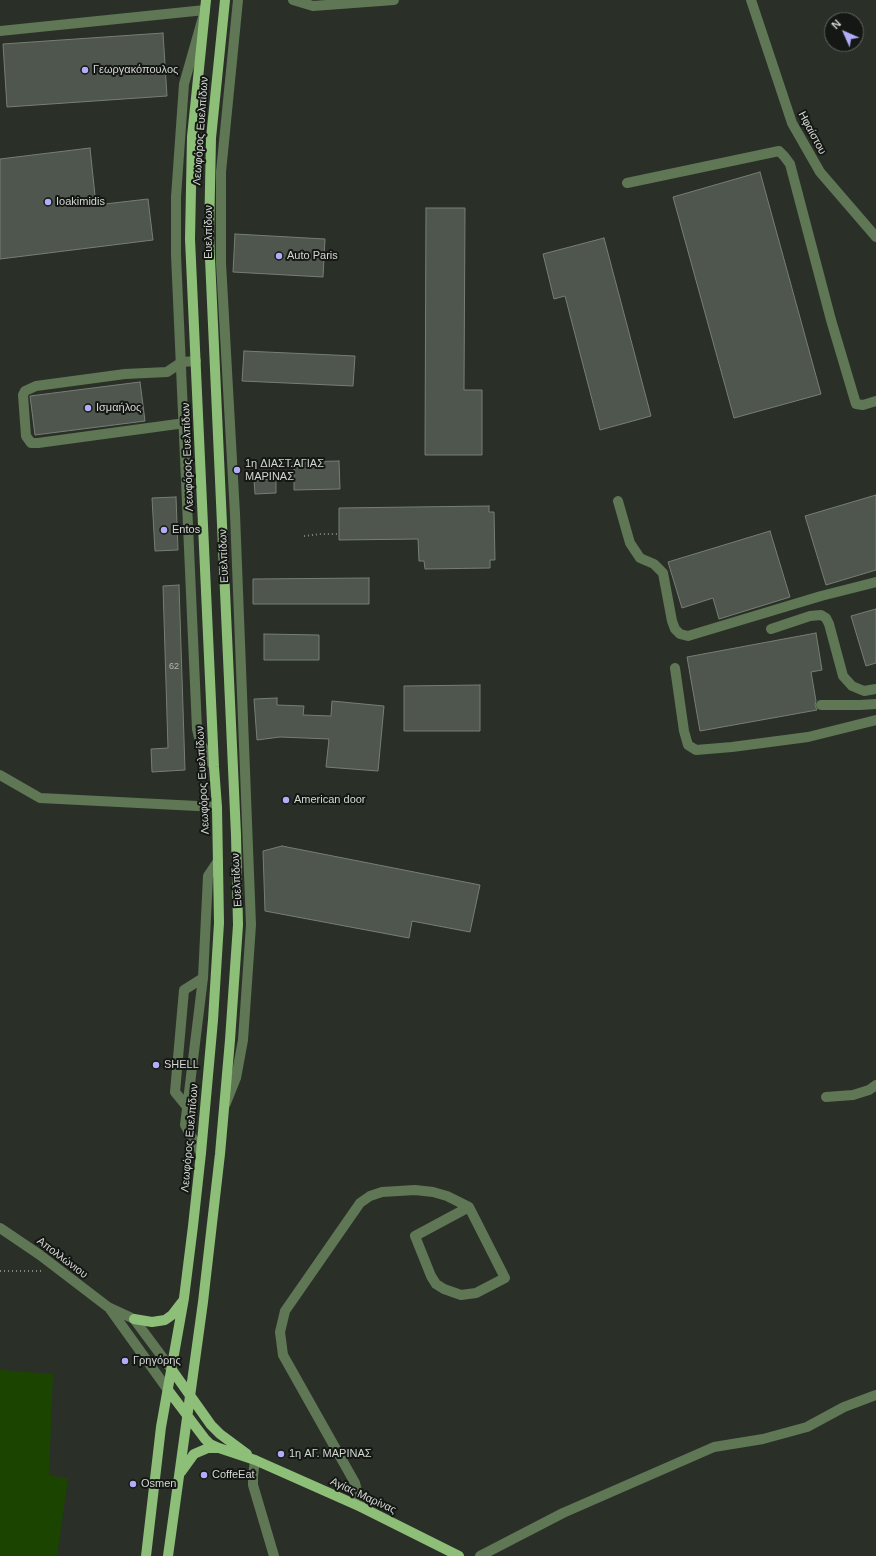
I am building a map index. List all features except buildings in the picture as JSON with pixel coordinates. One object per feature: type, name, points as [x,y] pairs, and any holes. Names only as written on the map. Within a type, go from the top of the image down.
[{"type":"main road","name":"Λεωφόρος Ευελπίδων","points":[[168,1556],[203,1302],[220,1154],[238,924],[223,517],[209,236],[210,152],[216,78],[225,0]]},
{"type":"main road","name":"Λεωφόρος Ευελπίδων","points":[[146,1556],[161,1427],[184,1298],[201,1153],[213,1020],[219,923],[216,807],[190,239],[192,137],[205,5]]},
{"type":"main road","points":[[134,1319],[152,1322],[165,1320],[172,1315],[184,1298]]},
{"type":"main road","name":"Αγίας Μαρίνας","points":[[172,1370],[203,1416],[220,1434],[255,1460]]},
{"type":"main road","name":"Απολλώνιου","points":[[168,1390],[187,1413]]},
{"type":"main road","name":"Αγίας Μαρίνας","points":[[187,1413],[210,1444],[255,1460],[361,1507],[459,1556]]},
{"type":"main road","points":[[178,1479],[184,1467],[194,1454],[208,1448],[219,1448]]},
{"type":"street","points":[[238,4],[247,0]]},
{"type":"street","points":[[294,0],[313,6],[394,0]]},
{"type":"street","name":"Ηφαίστου","points":[[751,0],[792,123],[820,172],[876,237]]},
{"type":"street","name":"Ευελπίδων","points":[[224,1109],[236,1078],[243,1040],[251,925],[235,514],[221,263],[221,172],[238,4]]},
{"type":"street","points":[[0,31],[205,5],[184,84],[177,169],[176,255],[182,362],[197,729],[200,742],[214,768]]},
{"type":"street","points":[[627,184],[779,151],[790,164],[831,320],[856,404],[863,405],[876,401]]},
{"type":"street","points":[[214,324],[225,323]]},
{"type":"street","points":[[184,423],[30,443],[26,436],[23,395],[25,391],[36,386],[125,374],[167,372],[182,362],[196,361]]},
{"type":"street","points":[[618,501],[630,543],[640,558],[654,564],[663,572],[672,621],[680,634],[688,636],[821,596],[876,582]]},
{"type":"street","points":[[223,517],[235,514]]},
{"type":"street","points":[[771,629],[810,616],[821,615],[826,618],[829,624],[843,676],[852,686],[864,691],[876,689]]},
{"type":"street","points":[[676,668],[684,731],[688,746],[696,750],[808,737],[876,720]]},
{"type":"street","points":[[821,705],[876,704]]},
{"type":"street","points":[[232,763],[244,762]]},
{"type":"street","points":[[0,775],[40,798],[216,807]]},
{"type":"street","points":[[235,816],[246,814]]},
{"type":"street","name":"Ευελπίδων","points":[[201,1153],[185,1125],[203,978],[208,876],[218,861]]},
{"type":"street","points":[[238,924],[251,925]]},
{"type":"street","points":[[188,1108],[175,1092],[184,990],[203,978]]},
{"type":"street","points":[[198,1020],[213,1020]]},
{"type":"street","points":[[230,1040],[243,1040]]},
{"type":"street","points":[[826,1096],[853,1095],[869,1090],[876,1085]]},
{"type":"street","points":[[361,1507],[355,1483],[283,1355],[280,1332],[285,1311],[360,1203],[370,1196],[382,1192],[415,1190],[433,1192],[447,1196],[469,1208],[505,1278],[476,1293],[461,1295],[444,1289],[436,1284],[431,1276],[415,1236],[469,1208]]},
{"type":"street","name":"Απολλώνιου","points":[[0,1228],[40,1255],[61,1273],[108,1308],[134,1319]]},
{"type":"street","name":"Απολλώνιου","points":[[108,1308],[168,1390]]},
{"type":"street","points":[[134,1319],[172,1370]]},
{"type":"street","points":[[480,1556],[564,1513],[714,1447],[763,1439],[806,1427],[844,1407],[876,1395]]},
{"type":"street","points":[[255,1460],[253,1485],[274,1556]]},
{"type":"path","points":[[304,536],[339,534]]},
{"type":"path","points":[[0,1271],[38,1271],[61,1273]]},
{"type":"green space","points":[[0,1370],[53,1374],[49,1475],[68,1479],[57,1556],[0,1556]]},
{"type":"place","name":"Γεωργακόπουλος","points":[[85,70]]},
{"type":"place","name":"Ioakimidis","points":[[48,202]]},
{"type":"place","name":"Auto Paris","points":[[279,256]]},
{"type":"place","name":"Ισμαήλος","points":[[88,408]]},
{"type":"place","name":"1η ΔΙΑΣΤ.ΑΓΙΑΣ ΜΑΡΙΝΑΣ","points":[[237,470]]},
{"type":"place","name":"Entos","points":[[164,530]]},
{"type":"place","name":"American door","points":[[286,800]]},
{"type":"place","name":"SHELL","points":[[156,1065]]},
{"type":"place","name":"Γρηγόρης","points":[[125,1361]]},
{"type":"place","name":"1η ΑΓ. ΜΑΡΙΝΑΣ","points":[[281,1454]]},
{"type":"place","name":"CoffeEat","points":[[204,1475]]},
{"type":"place","name":"Osmen","points":[[133,1484]]}]
